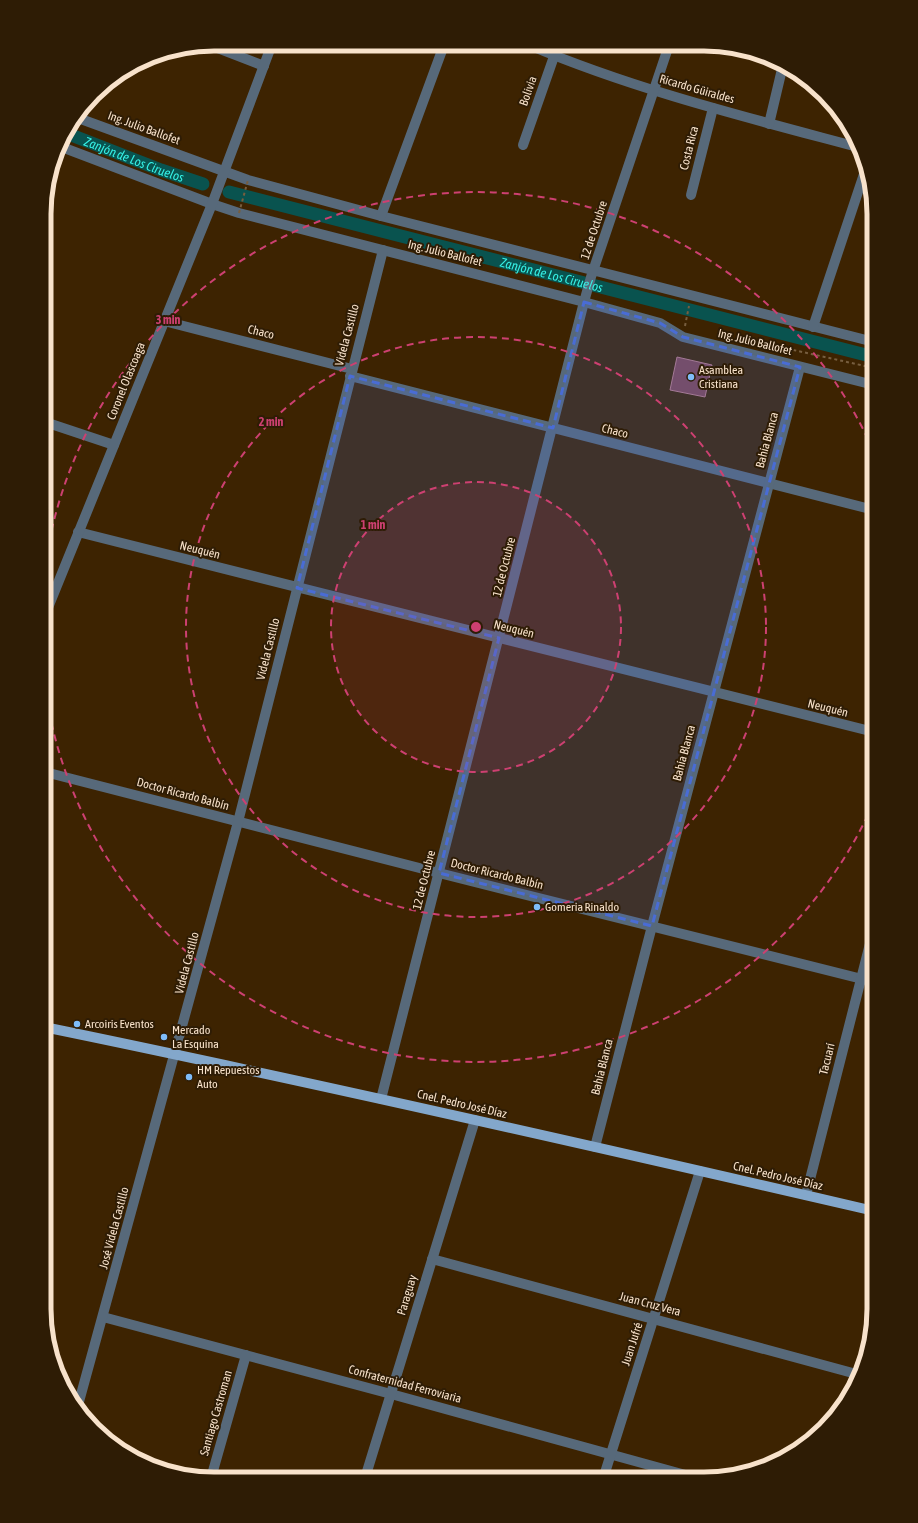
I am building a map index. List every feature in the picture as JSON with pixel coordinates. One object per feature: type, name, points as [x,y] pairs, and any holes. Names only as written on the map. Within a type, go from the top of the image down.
[{"type":"main road","name":"Cnel. Pedro José Díaz","points":[[51,1028],[381,1099],[867,1209]]},
{"type":"street","points":[[225,51],[264,66]]},
{"type":"street","name":"Coronel Olascoaga","points":[[51,594],[114,445],[212,204],[223,171],[269,51]]},
{"type":"street","points":[[381,216],[442,51]]},
{"type":"street","name":"Ricardo Güiraldes","points":[[543,51],[654,90],[769,124],[852,146]]},
{"type":"street","name":"Bolivia","points":[[523,145],[556,51]]},
{"type":"street","name":"12 de Octubre","points":[[381,1099],[586,297],[667,51]]},
{"type":"street","points":[[769,124],[782,71]]},
{"type":"street","name":"Costa Rica","points":[[691,195],[713,108]]},
{"type":"street","name":"Ing. Julio Ballofet","points":[[82,119],[248,180],[593,274],[867,340]]},
{"type":"street","name":"Ing. Julio Ballofet","points":[[65,148],[239,213],[383,250],[586,297],[660,323],[683,337],[867,383]]},
{"type":"street","points":[[813,327],[863,178]]},
{"type":"street","name":"Videla Castillo","points":[[176,1054],[238,822],[383,250]]},
{"type":"street","name":"Chaco","points":[[164,321],[553,428],[867,508]]},
{"type":"street","name":"Bahía Blanca","points":[[595,1147],[713,692],[800,367]]},
{"type":"street","points":[[51,424],[114,445]]},
{"type":"street","name":"Neuquén","points":[[78,532],[867,730]]},
{"type":"street","name":"Doctor Ricardo Balbín","points":[[51,774],[867,980]]},
{"type":"street","name":"Tacuarí","points":[[806,1195],[867,954]]},
{"type":"street","name":"José Videla Castillo","points":[[80,1401],[176,1054]]},
{"type":"street","name":"Paraguay","points":[[367,1472],[475,1120]]},
{"type":"street","name":"Juan Jufré","points":[[605,1472],[700,1171]]},
{"type":"street","name":"Juan Cruz Vera","points":[[432,1259],[854,1373]]},
{"type":"street","name":"Confraternidad Ferroviaria","points":[[103,1317],[675,1472]]},
{"type":"street","name":"Santiago Castroman","points":[[213,1472],[246,1355]]},
{"type":"path","points":[[239,213],[248,180]]},
{"type":"path","points":[[686,322],[689,303]]},
{"type":"highlighted area","points":[[584,302],[660,323],[683,337],[800,367],[652,926],[439,873],[499,638],[297,588],[350,376],[553,428]]},
{"type":"building","name":"Asamblea Cristiana","points":[[677,357],[712,365],[705,397],[670,390]]},
{"type":"waterway","name":"Zanjón de Los Ciruelos","points":[[72,135],[161,170],[203,184]]},
{"type":"waterway","name":"Zanjón de Los Ciruelos","points":[[229,192],[867,355]]},
{"type":"place","name":"Asamblea Cristiana","points":[[691,377]]},
{"type":"place","name":"Gomeria Rinaldo","points":[[537,907]]},
{"type":"place","name":"Arcoiris Eventos","points":[[77,1024]]},
{"type":"place","name":"Mercado La Esquina","points":[[164,1037]]},
{"type":"place","name":"HM Repuestos Auto","points":[[189,1077]]}]
